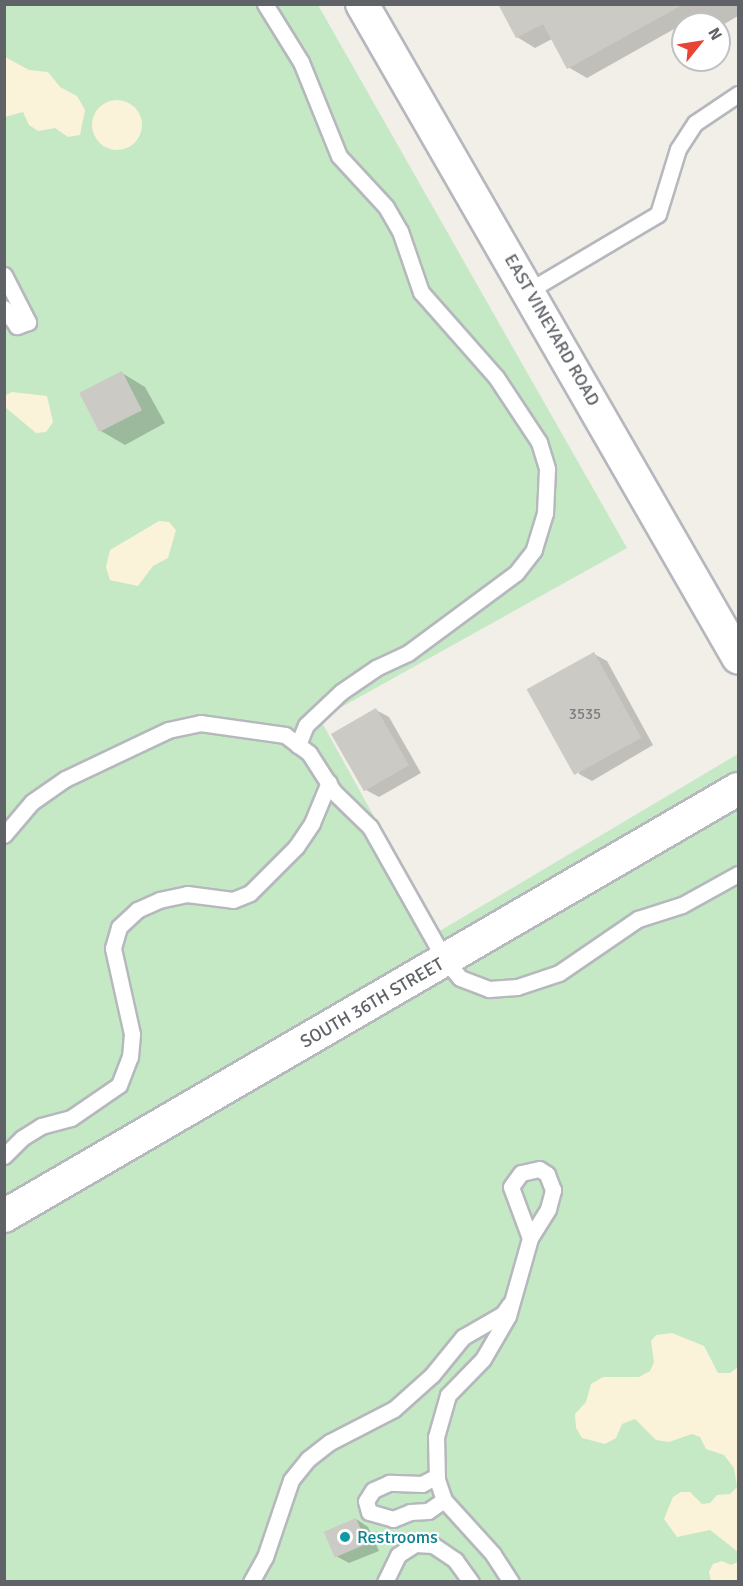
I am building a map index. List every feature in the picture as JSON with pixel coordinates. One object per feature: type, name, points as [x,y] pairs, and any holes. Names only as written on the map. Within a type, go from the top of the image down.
[{"type":"street","name":"EAST VINEYARD ROAD","points":[[362,4],[530,290],[738,657]]},
{"type":"street","name":"SOUTH 36TH STREET","points":[[4,1216],[738,789]]},
{"type":"lane","points":[[266,4],[301,62],[339,156],[386,207],[400,231],[421,292],[496,377],[539,442],[547,469],[545,513],[534,550],[516,573],[408,653],[376,668],[341,692],[306,725],[298,745]]},
{"type":"lane","points":[[530,290],[658,214],[672,164],[695,123],[738,94]]},
{"type":"lane","points":[[4,275],[28,322],[17,326],[4,308]]},
{"type":"lane","points":[[4,835],[32,802],[65,779],[168,730],[200,723],[245,726],[285,735],[298,745],[328,782],[370,827],[445,960],[460,978],[489,989],[517,987],[559,973],[638,919],[682,905],[738,874]]},
{"type":"lane","points":[[4,1156],[22,1138],[41,1126],[71,1118],[119,1085],[130,1057],[132,1034],[113,948],[120,927],[137,910],[159,900],[188,894],[232,900],[250,893],[296,847],[312,823],[328,782]]},
{"type":"lane","points":[[511,1581],[493,1554],[444,1500],[437,1476],[436,1437],[441,1412],[448,1395],[497,1338],[514,1298],[530,1238]]},
{"type":"lane","points":[[251,1581],[266,1557],[291,1480],[308,1459],[330,1442],[394,1409],[432,1375],[463,1337],[503,1314],[514,1298]]},
{"type":"lane","points":[[437,1476],[422,1484],[389,1483],[373,1490],[366,1501],[369,1512],[393,1519],[410,1512],[428,1511],[444,1500]]},
{"type":"lane","points":[[385,1581],[398,1555],[415,1544],[433,1545],[455,1560],[471,1581]]},
{"type":"green space","points":[[4,5],[318,5],[627,548],[320,719],[438,932],[738,754],[738,1581],[5,1581]]},
{"type":"sand","points":[[5,57],[29,70],[48,72],[60,87],[77,96],[85,110],[80,135],[68,137],[55,128],[38,131],[29,125],[23,112],[5,117]]},
{"type":"sand","points":[[117,100],[126,102],[137,111],[142,125],[140,134],[131,145],[117,150],[108,148],[97,139],[92,125],[94,116],[103,105]]},
{"type":"sand","points":[[12,392],[47,396],[53,422],[46,432],[36,433],[5,407],[6,395]]},
{"type":"sand","points":[[159,521],[169,522],[176,530],[168,558],[153,566],[138,586],[110,580],[106,567],[110,550]]},
{"type":"sand","points":[[672,1333],[704,1346],[718,1373],[730,1373],[738,1367],[738,1552],[710,1530],[677,1537],[664,1519],[673,1497],[681,1492],[690,1492],[702,1504],[710,1503],[717,1495],[730,1494],[737,1487],[734,1468],[724,1455],[706,1449],[700,1437],[692,1434],[669,1442],[656,1440],[635,1419],[622,1424],[616,1438],[605,1444],[582,1438],[576,1428],[575,1414],[586,1402],[591,1384],[603,1377],[639,1377],[650,1371],[654,1362],[651,1341],[656,1335]]},
{"type":"sand","points":[[722,1561],[731,1565],[738,1562],[738,1581],[711,1581],[709,1572],[713,1564]]},
{"type":"building","points":[[498,4],[684,4],[567,69],[543,24],[516,38]]},
{"type":"building","points":[[122,371],[142,410],[99,432],[79,393]]},
{"type":"building","points":[[594,652],[642,738],[574,775],[527,689]]},
{"type":"building","points":[[376,708],[409,765],[364,791],[331,734]]},
{"type":"building","name":"Restrooms","points":[[356,1518],[367,1544],[335,1557],[324,1532]]},
{"type":"place","name":"Restrooms","points":[[345,1537]]}]
